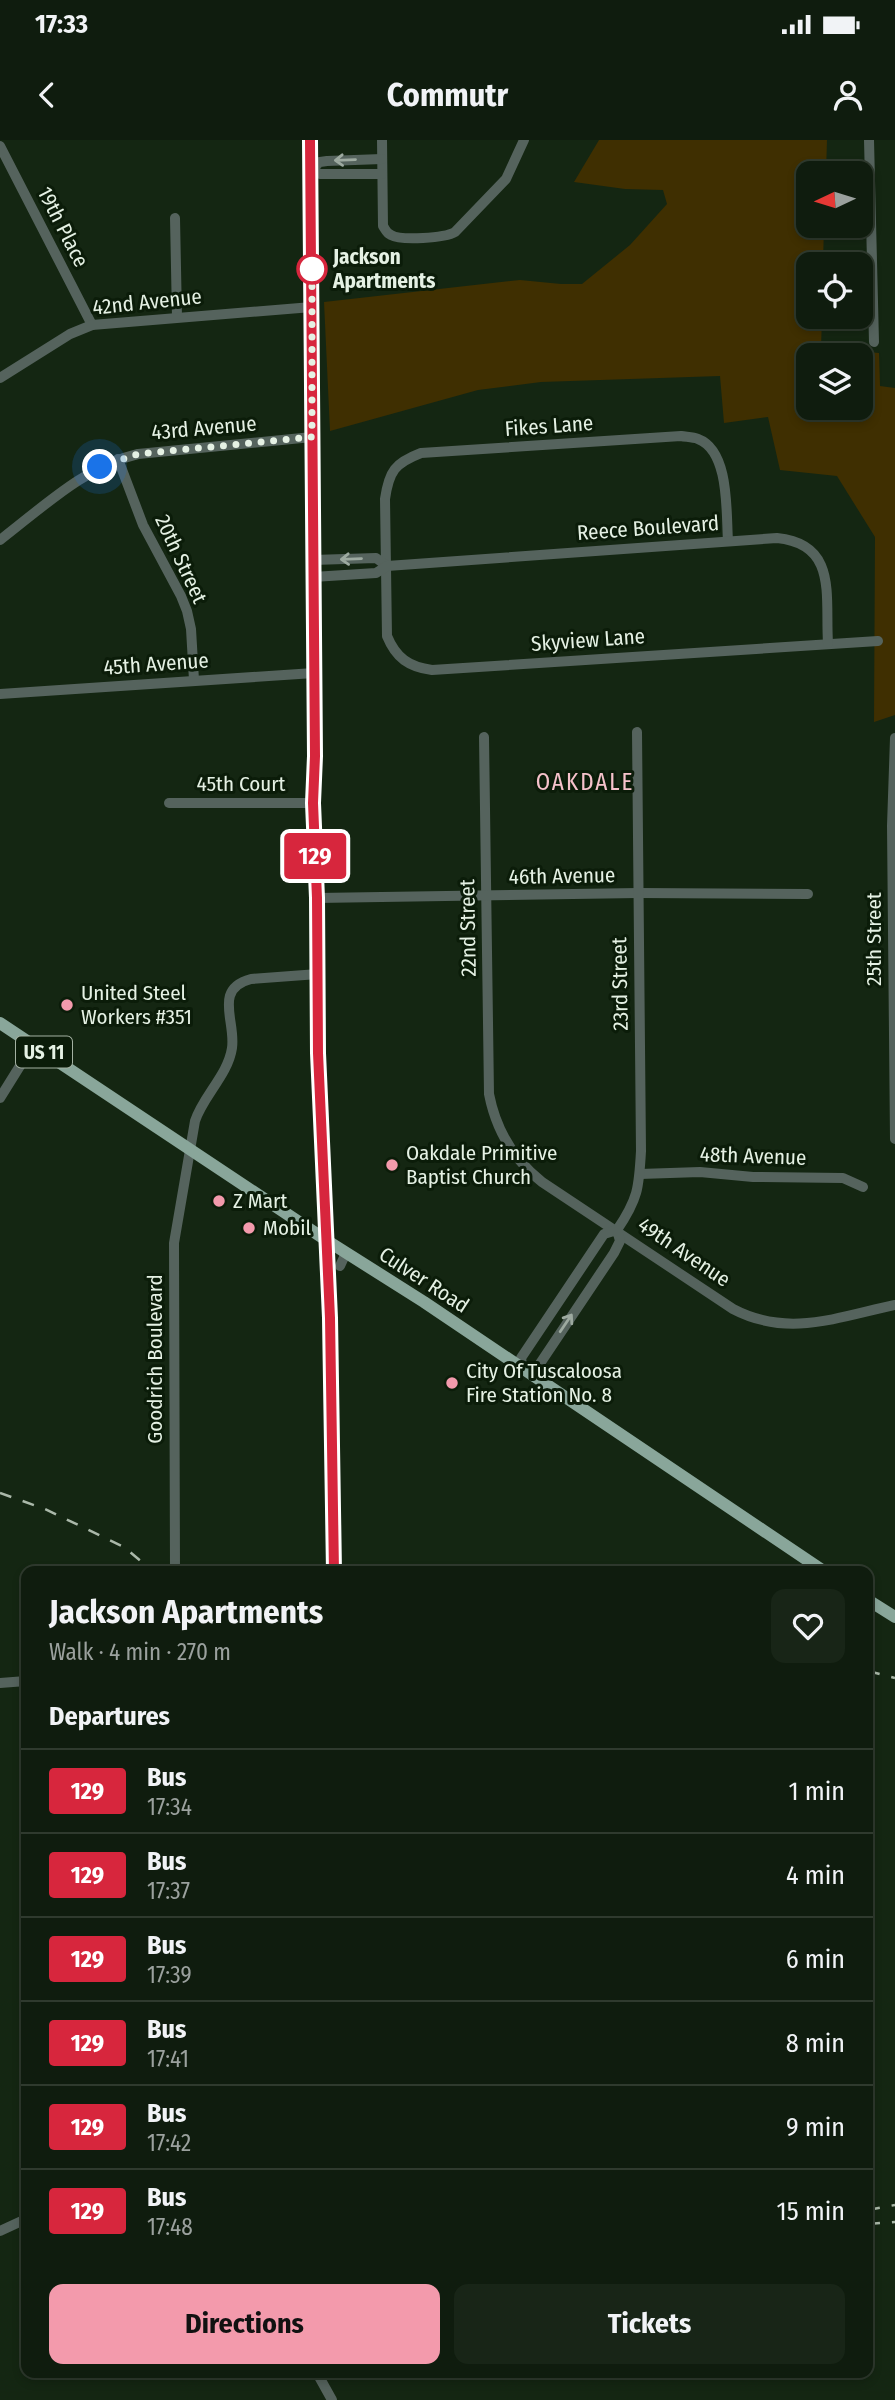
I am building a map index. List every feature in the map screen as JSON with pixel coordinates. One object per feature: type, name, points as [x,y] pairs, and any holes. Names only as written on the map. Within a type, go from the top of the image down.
[{"type":"main road","name":"Culver Road","points":[[0,1023],[326,1240],[415,1296],[816,1566]]},
{"type":"main road","points":[[873,1602],[893,1612]]},
{"type":"street","points":[[310,140],[313,803],[318,1053],[330,1318],[334,1566]]},
{"type":"street","points":[[382,140],[383,222],[387,233],[399,237],[444,237],[455,232],[501,185],[524,140]]},
{"type":"street","points":[[869,140],[874,342]]},
{"type":"street","name":"19th Place","points":[[0,146],[92,325]]},
{"type":"street","points":[[311,169],[327,160],[382,159]]},
{"type":"street","points":[[311,169],[320,174],[382,174]]},
{"type":"street","points":[[175,218],[177,317]]},
{"type":"street","name":"42nd Avenue","points":[[0,378],[60,340],[92,325],[312,307]]},
{"type":"street","name":"Fikes Lane","points":[[387,566],[385,499],[388,481],[392,471],[406,459],[421,453],[681,436],[698,439],[711,448],[720,463],[728,541]]},
{"type":"street","name":"43rd Avenue","points":[[0,540],[90,473],[118,459],[151,452],[312,437]]},
{"type":"street","name":"20th Street","points":[[118,459],[143,525],[187,611],[191,629],[194,680]]},
{"type":"street","name":"Reece Boulevard","points":[[313,577],[376,573],[387,566],[728,541],[777,538],[794,540],[817,555],[824,569],[828,643]]},
{"type":"street","name":"Reece Boulevard","points":[[313,560],[376,558],[387,566]]},
{"type":"street","name":"Skyview Lane","points":[[387,566],[387,636],[398,656],[420,668],[436,670],[878,641]]},
{"type":"street","name":"45th Avenue","points":[[0,694],[314,673]]},
{"type":"street","name":"23rd Street","points":[[617,1230],[620,1241],[614,1253],[537,1368],[523,1370],[521,1358],[604,1234],[617,1230],[636,1197],[640,1174],[637,732]]},
{"type":"street","name":"22nd Street","points":[[484,737],[487,1059],[489,1094],[495,1116]]},
{"type":"street","name":"25th Street","points":[[895,738],[892,826],[895,1139]]},
{"type":"street","name":"45th Court","points":[[169,803],[313,803]]},
{"type":"street","name":"46th Avenue","points":[[317,898],[638,893],[808,894]]},
{"type":"street","name":"Goodrich Boulevard","points":[[175,1566],[174,1243],[189,1149],[199,1109],[229,1060],[232,1047],[228,1004],[231,991],[251,979],[318,974]]},
{"type":"street","points":[[0,1098],[33,1045]]},
{"type":"street","name":"49th Avenue","points":[[495,1116],[503,1138],[524,1166],[542,1182],[733,1309],[765,1323],[801,1324],[895,1305]]},
{"type":"street","name":"48th Avenue","points":[[640,1174],[700,1172],[753,1177],[843,1178],[863,1187]]},
{"type":"street","points":[[340,1266],[346,1253]]},
{"type":"street","points":[[0,1682],[21,1681]]},
{"type":"street","points":[[0,2231],[21,2221]]},
{"type":"street","points":[[320,2378],[332,2400]]},
{"type":"shaded area","points":[[599,140],[827,140],[826,161],[796,161],[796,238],[824,238],[823,252],[796,252],[796,329],[822,329],[821,343],[796,343],[796,420],[873,420],[873,352],[879,353],[880,386],[895,388],[895,715],[874,722],[875,537],[837,476],[780,470],[768,417],[724,423],[720,376],[541,382],[478,390],[330,431],[324,302],[520,280],[582,284],[630,245],[667,204],[663,190],[625,189],[574,182]]},
{"type":"railway","points":[[0,1493],[45,1509],[124,1547],[147,1566]]},
{"type":"railway","points":[[873,1672],[895,1678]]},
{"type":"railway","points":[[873,2209],[895,2205]]},
{"type":"railway","points":[[873,2224],[895,2222]]},
{"type":"bus line","name":"129","points":[[310,140],[315,756],[313,803],[318,1053],[330,1318],[334,1566]]},
{"type":"place","name":"Jackson Apartments","points":[[312,269]]},
{"type":"place","name":"United Steel Workers #351","points":[[67,1005]]},
{"type":"place","name":"Oakdale Primitive Baptist Church","points":[[392,1165]]},
{"type":"place","name":"Z Mart","points":[[219,1201]]},
{"type":"place","name":"Mobil","points":[[249,1228]]},
{"type":"place","name":"City Of Tuscaloosa Fire Station No. 8","points":[[452,1383]]},
{"type":"district","name":"OAKDALE","points":[[585,782]]},
{"type":"route","points":[[100,467],[138,454],[312,437],[312,269]]}]
